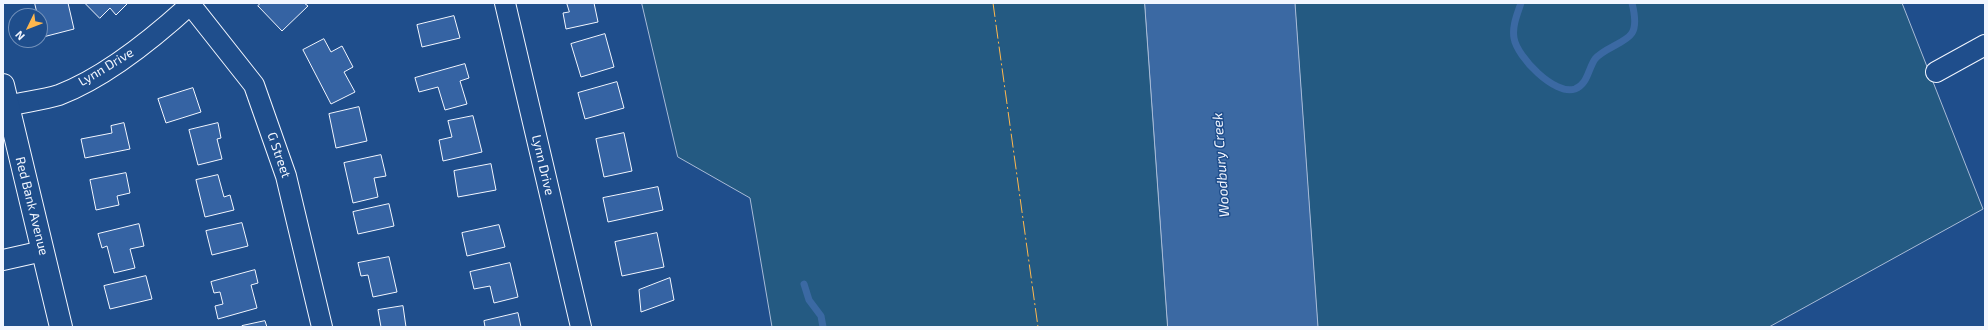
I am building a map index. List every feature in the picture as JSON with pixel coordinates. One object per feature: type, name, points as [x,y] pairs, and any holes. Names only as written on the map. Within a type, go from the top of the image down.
[{"type":"street","name":"Lynn Drive","points":[[504,3],[581,327]]},
{"type":"street","name":"Lynn Drive","points":[[5,96],[58,95],[102,73],[153,38],[191,4]]},
{"type":"street","name":"G Street","points":[[191,4],[254,86],[286,176],[322,327]]},
{"type":"street","points":[[1936,72],[1985,45]]},
{"type":"street","name":"Red Bank Avenue","points":[[5,96],[61,327]]},
{"type":"street","points":[[3,260],[43,251]]},
{"type":"shaded area","points":[[642,3],[1145,3],[1168,327],[772,327],[750,198],[678,157]]},
{"type":"shaded area","points":[[1295,3],[1902,3],[1983,209],[1769,327],[1318,327]]},
{"type":"water","name":"Woodbury Creek","points":[[1145,3],[1295,3],[1318,327],[1168,327]]},
{"type":"building","points":[[35,3],[68,3],[74,29],[48,36],[48,8],[36,8]]},
{"type":"building","points":[[85,3],[128,3],[116,15],[110,8],[100,18]]},
{"type":"building","points":[[261,3],[304,3],[308,6],[282,31],[258,6]]},
{"type":"building","points":[[567,3],[594,3],[598,22],[566,29],[563,13],[569,12]]},
{"type":"building","points":[[454,16],[460,38],[422,47],[417,25]]},
{"type":"building","points":[[605,34],[614,67],[581,77],[571,44]]},
{"type":"building","points":[[324,39],[331,52],[342,46],[353,67],[344,72],[355,92],[331,104],[303,50]]},
{"type":"building","points":[[465,64],[469,78],[460,81],[467,104],[445,110],[438,87],[419,92],[415,78]]},
{"type":"building","points":[[617,82],[624,108],[585,119],[578,93]]},
{"type":"building","points":[[193,88],[201,112],[166,123],[158,99]]},
{"type":"building","points":[[359,107],[367,141],[336,148],[329,114]]},
{"type":"building","points":[[473,116],[482,152],[443,161],[439,140],[452,137],[448,121]]},
{"type":"building","points":[[124,123],[130,149],[85,158],[81,139],[112,133],[111,126]]},
{"type":"building","points":[[218,123],[221,138],[217,139],[222,159],[198,165],[189,130]]},
{"type":"building","points":[[624,133],[632,171],[604,177],[596,139]]},
{"type":"building","points":[[381,155],[386,176],[374,178],[378,197],[353,203],[344,163]]},
{"type":"building","points":[[491,164],[496,190],[458,197],[454,171]]},
{"type":"building","points":[[126,173],[130,193],[117,196],[119,205],[96,210],[90,180]]},
{"type":"building","points":[[218,175],[224,197],[230,195],[234,210],[205,217],[196,180]]},
{"type":"building","points":[[658,187],[663,210],[608,222],[603,198]]},
{"type":"building","points":[[389,204],[394,226],[358,234],[353,212]]},
{"type":"building","points":[[242,223],[248,246],[212,255],[206,231]]},
{"type":"building","points":[[139,224],[144,246],[130,249],[135,268],[114,273],[107,246],[102,248],[98,234]]},
{"type":"building","points":[[499,225],[505,247],[467,256],[462,233]]},
{"type":"building","points":[[657,233],[664,267],[622,276],[615,242]]},
{"type":"building","points":[[389,257],[397,292],[373,297],[368,275],[361,276],[358,263]]},
{"type":"building","points":[[510,263],[518,297],[494,303],[490,286],[474,289],[470,272]]},
{"type":"building","points":[[255,270],[258,283],[251,285],[257,308],[218,319],[215,306],[223,304],[220,292],[214,293],[211,282]]},
{"type":"building","points":[[146,276],[152,299],[110,309],[104,286]]},
{"type":"building","points":[[670,278],[674,300],[641,312],[639,290]]},
{"type":"building","points":[[403,306],[406,327],[381,327],[378,310]]},
{"type":"building","points":[[518,313],[521,327],[485,327],[484,321]]},
{"type":"building","points":[[265,321],[267,327],[242,327],[242,326]]},
{"type":"waterway","points":[[1521,3],[1515,20],[1514,29],[1514,38],[1517,46],[1522,55],[1538,73],[1557,87],[1567,90],[1575,89],[1583,84],[1595,59],[1599,55],[1625,40],[1632,33],[1635,22],[1632,3]]},
{"type":"waterway","points":[[804,284],[809,300],[821,316],[823,327]]},
{"type":"power","points":[[993,3],[1038,327]]}]
